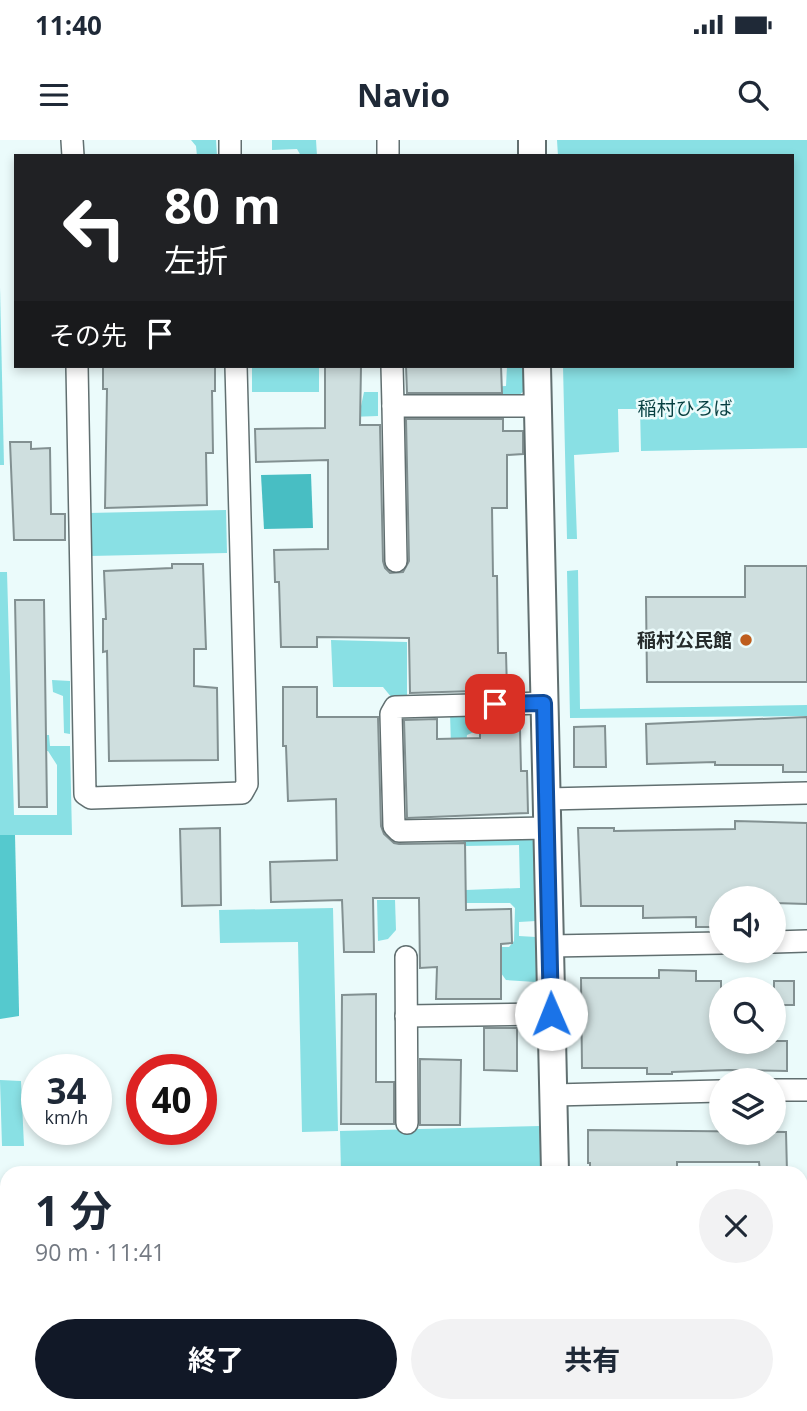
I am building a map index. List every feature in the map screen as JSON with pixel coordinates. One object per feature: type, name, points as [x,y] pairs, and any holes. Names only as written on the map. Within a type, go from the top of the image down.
[{"type":"street","points":[[77,368],[85,794],[91,798],[242,793],[247,784],[236,368]]},
{"type":"street","points":[[392,368],[396,561]]},
{"type":"street","points":[[537,368],[555,1166]]},
{"type":"street","points":[[393,406],[538,406]]},
{"type":"street","points":[[544,703],[395,707],[391,714],[394,826],[399,831],[547,828]]},
{"type":"street","points":[[547,799],[807,793]]},
{"type":"street","points":[[786,942],[807,941]]},
{"type":"street","points":[[550,946],[709,943]]},
{"type":"street","points":[[406,957],[407,1123]]},
{"type":"street","points":[[406,1016],[551,1014]]},
{"type":"street","points":[[786,1090],[807,1090]]},
{"type":"street","points":[[553,1095],[709,1091]]},
{"type":"green space","points":[[191,140],[216,140],[217,154],[197,154],[196,146]]},
{"type":"green space","points":[[272,140],[316,140],[317,154],[300,154],[297,149],[272,150]]},
{"type":"green space","name":"稲村ひろば","points":[[557,140],[807,140],[807,448],[641,451],[640,409],[618,409],[619,452],[574,455],[577,539],[567,539],[563,368],[794,368],[794,154],[558,154]]},
{"type":"green space","points":[[0,287],[4,465],[0,465]]},
{"type":"green space","points":[[252,368],[319,368],[319,392],[252,392]]},
{"type":"green space","points":[[507,368],[525,368],[525,390],[515,399],[462,400],[461,388],[506,386]]},
{"type":"green space","points":[[364,392],[378,392],[378,416],[349,417],[350,404],[361,406]]},
{"type":"green space","points":[[226,510],[227,553],[90,556],[88,513]]},
{"type":"green space","points":[[578,570],[580,709],[807,705],[807,716],[570,718],[567,571]]},
{"type":"green space","points":[[0,572],[7,572],[14,815],[57,815],[57,765],[48,751],[38,751],[29,735],[49,735],[50,746],[70,746],[72,835],[0,835]]},
{"type":"green space","points":[[331,640],[407,642],[407,698],[392,698],[383,687],[333,687]]},
{"type":"green space","points":[[52,680],[70,681],[70,734],[64,733],[63,696],[53,692]]},
{"type":"green space","points":[[500,710],[499,724],[477,725],[474,732],[467,735],[466,746],[451,746],[450,713]]},
{"type":"green space","points":[[525,835],[535,842],[536,921],[519,922],[519,936],[536,937],[536,982],[506,980],[482,947],[509,947],[514,941],[515,908],[510,903],[465,903],[466,890],[520,888],[519,845],[464,846],[463,837]]},
{"type":"green space","points":[[377,900],[395,900],[396,930],[388,939],[378,941]]},
{"type":"green space","points":[[333,908],[338,1131],[302,1132],[298,942],[220,943],[219,910]]},
{"type":"green space","points":[[0,1080],[21,1081],[21,1145],[24,1146],[2,1146]]},
{"type":"green space","points":[[540,1126],[541,1166],[341,1166],[340,1131]]},
{"type":"shaded area","points":[[311,474],[313,528],[264,529],[261,475]]},
{"type":"shaded area","points":[[0,835],[15,835],[19,1016],[0,1019]]},
{"type":"building","points":[[103,368],[215,368],[215,391],[212,391],[213,453],[206,453],[207,505],[105,508],[107,389],[103,389]]},
{"type":"building","points":[[325,368],[361,368],[360,425],[380,425],[383,561],[390,573],[403,572],[409,561],[406,419],[503,419],[503,431],[523,431],[523,454],[507,455],[507,508],[492,508],[493,576],[497,576],[498,653],[506,653],[507,690],[410,693],[409,638],[317,637],[317,647],[281,647],[279,582],[275,582],[274,550],[328,549],[328,460],[256,462],[255,429],[325,428]]},
{"type":"building","points":[[406,368],[501,368],[502,393],[407,393]]},
{"type":"building","points":[[10,442],[31,442],[31,449],[50,448],[51,514],[65,514],[65,540],[14,540]]},
{"type":"building","points":[[172,564],[203,564],[206,649],[194,649],[194,686],[217,688],[218,760],[109,761],[107,651],[103,652],[103,619],[106,619],[104,571],[172,568]]},
{"type":"building","points":[[745,566],[807,566],[807,682],[647,682],[646,597],[745,597]]},
{"type":"building","points":[[15,600],[44,600],[47,807],[19,807]]},
{"type":"building","points":[[283,687],[317,687],[317,717],[378,717],[381,826],[384,834],[399,844],[465,843],[466,910],[511,909],[512,943],[501,944],[501,999],[436,999],[437,967],[420,968],[419,898],[373,898],[374,952],[344,952],[342,900],[271,902],[270,862],[337,860],[336,799],[288,801],[286,746],[283,746]]},
{"type":"building","points":[[807,717],[807,772],[783,772],[783,765],[715,765],[715,762],[647,764],[646,724]]},
{"type":"building","points":[[437,719],[437,739],[480,738],[480,731],[520,729],[521,771],[527,771],[528,813],[407,818],[404,720]]},
{"type":"building","points":[[605,726],[606,767],[574,767],[574,727]]},
{"type":"building","points":[[735,821],[807,823],[807,904],[786,903],[786,886],[709,886],[709,927],[696,927],[696,917],[643,918],[643,906],[581,906],[578,828],[614,828],[614,831],[735,829]]},
{"type":"building","points":[[220,828],[221,905],[182,906],[180,829]]},
{"type":"building","points":[[659,970],[696,971],[696,981],[709,981],[709,1054],[786,1054],[787,1041],[787,1071],[786,1068],[709,1068],[709,1071],[647,1074],[647,1068],[582,1068],[581,978],[659,978]]},
{"type":"building","points":[[786,981],[794,981],[794,1005],[786,1005]]},
{"type":"building","points":[[376,994],[376,1082],[394,1082],[394,1124],[341,1124],[342,995]]},
{"type":"building","points":[[484,1028],[517,1028],[517,1071],[484,1070]]},
{"type":"building","points":[[420,1059],[461,1060],[460,1125],[420,1125]]},
{"type":"building","points":[[588,1130],[709,1131],[709,1145],[786,1145],[786,1132],[787,1166],[759,1166],[759,1162],[677,1162],[677,1166],[590,1166]]},
{"type":"place","name":"稲村公民館","points":[[746,640]]},
{"type":"route","points":[[495,704],[544,703],[551,1014]]}]
